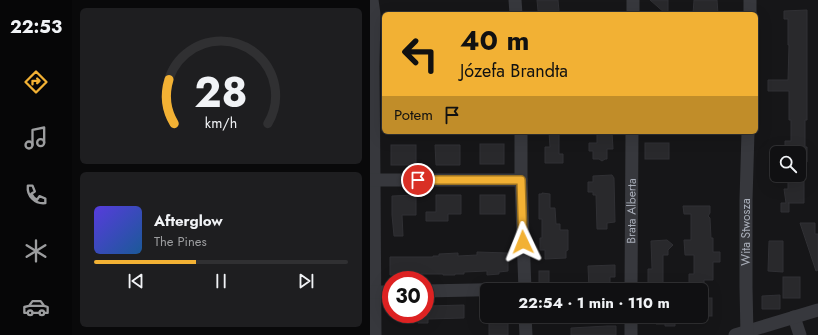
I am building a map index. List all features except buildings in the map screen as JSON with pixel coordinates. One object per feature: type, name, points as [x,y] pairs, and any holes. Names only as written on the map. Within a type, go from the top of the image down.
[{"type":"street","points":[[372,0],[376,67],[372,180],[372,292],[375,335]]},
{"type":"street","points":[[515,0],[516,12]]},
{"type":"street","points":[[633,0],[633,12]]},
{"type":"street","points":[[750,0],[750,12]]},
{"type":"street","points":[[521,134],[525,283]]},
{"type":"street","name":"Brata Alberta","points":[[631,283],[632,134]]},
{"type":"street","name":"Wita Stwosza","points":[[743,334],[746,279],[748,134]]},
{"type":"street","points":[[372,180],[521,180]]},
{"type":"street","points":[[434,291],[480,290]]},
{"type":"street","points":[[743,334],[818,310]]},
{"type":"street","points":[[794,317],[800,335]]},
{"type":"street","points":[[525,323],[526,335]]},
{"type":"street","points":[[631,323],[631,335]]},
{"type":"route","points":[[418,180],[521,180],[523,242]]}]
